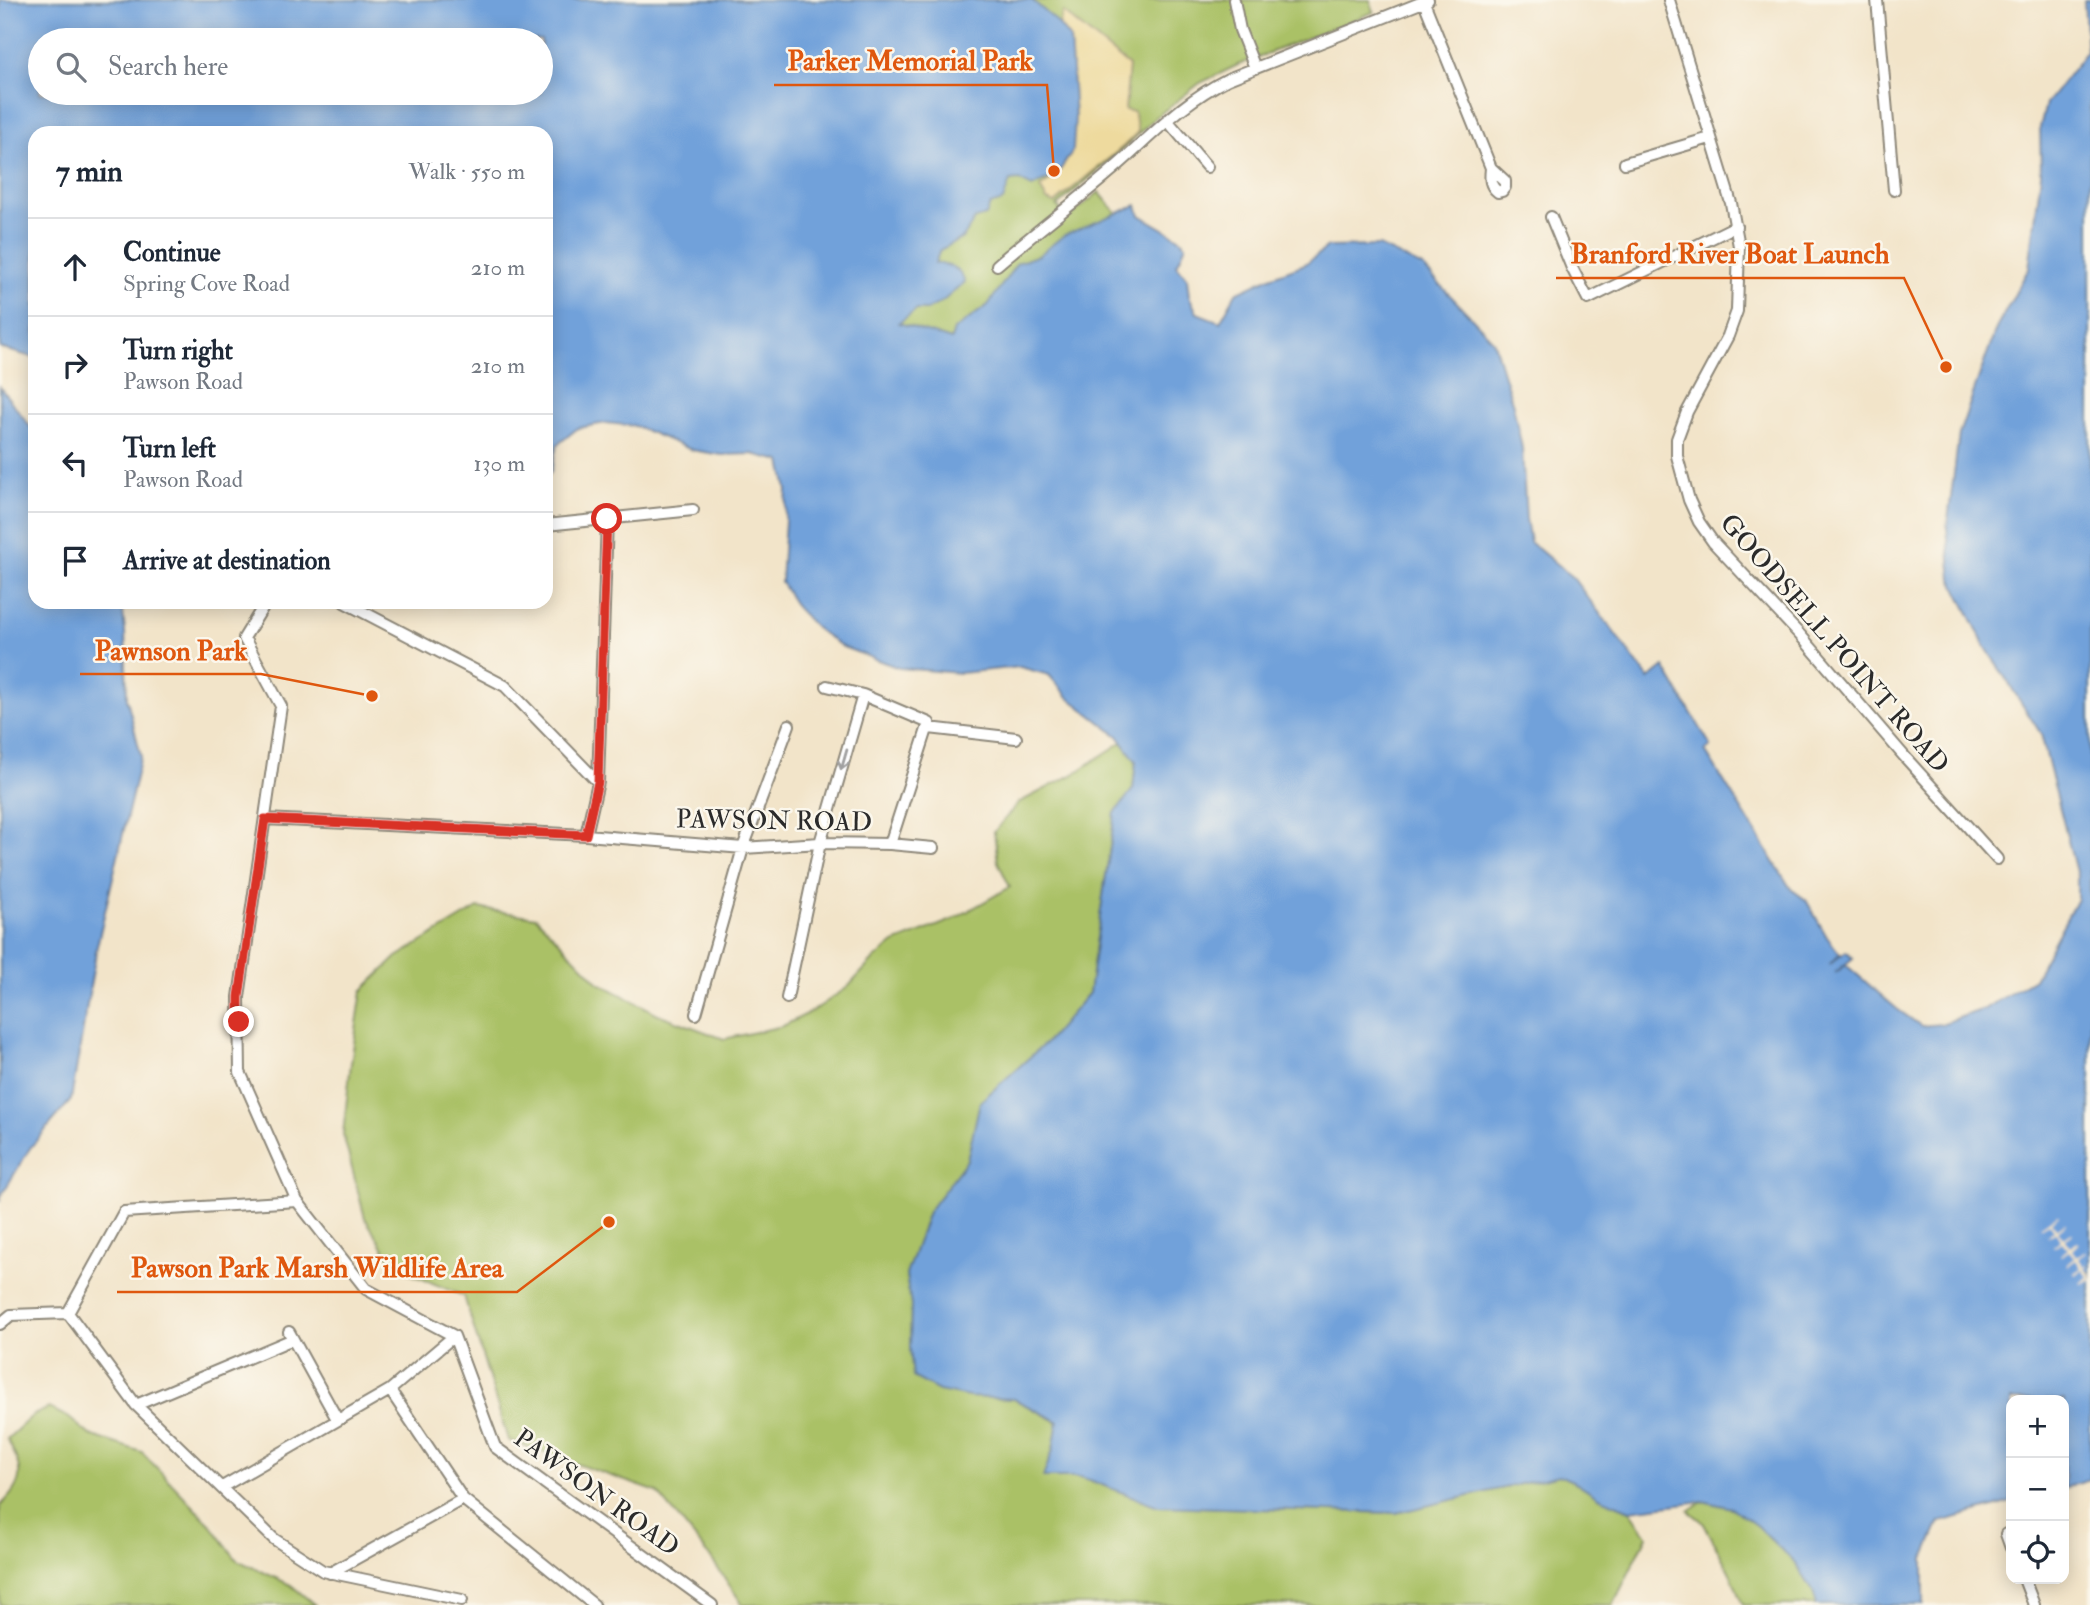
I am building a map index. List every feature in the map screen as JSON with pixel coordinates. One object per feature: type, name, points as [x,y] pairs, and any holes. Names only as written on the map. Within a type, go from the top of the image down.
[{"type":"street","points":[[1234,0],[1240,30],[1255,68]]},
{"type":"street","name":"GOODSELL POINT ROAD","points":[[1668,0],[1731,203],[1739,258],[1737,310],[1728,336],[1687,412],[1677,439],[1678,464],[1689,500],[1699,522],[1713,542],[1801,636],[1997,859]]},
{"type":"street","points":[[1877,0],[1894,190]]},
{"type":"street","points":[[997,265],[1066,210],[1167,120],[1204,91],[1255,68],[1426,1],[1491,168]]},
{"type":"street","points":[[1167,120],[1207,167]]},
{"type":"street","points":[[1625,163],[1710,138]]},
{"type":"street","points":[[1551,217],[1588,299],[1735,226]]},
{"type":"street","points":[[553,525],[693,510]]},
{"type":"street","points":[[586,835],[598,782],[607,519]]},
{"type":"street","points":[[222,1487],[390,1390],[454,1336],[366,1289],[298,1201],[240,1072],[239,997],[281,706],[244,638],[262,609]]},
{"type":"street","points":[[357,609],[505,686],[598,782]]},
{"type":"street","points":[[827,686],[863,695],[929,723],[890,844]]},
{"type":"street","points":[[787,998],[820,843],[863,695]]},
{"type":"street","points":[[696,1014],[743,848],[789,725]]},
{"type":"street","points":[[929,728],[1016,738]]},
{"type":"street","name":"PAWSON ROAD","points":[[265,819],[586,835],[743,848],[820,843],[933,848]]},
{"type":"street","points":[[68,1313],[124,1212],[298,1201]]},
{"type":"street","points":[[0,1324],[10,1315],[68,1313]]},
{"type":"street","points":[[68,1313],[136,1405],[274,1539],[323,1571],[462,1600]]},
{"type":"street","points":[[136,1405],[291,1336],[337,1419]]},
{"type":"street","name":"PAWSON ROAD","points":[[454,1336],[495,1447],[712,1605]]},
{"type":"street","points":[[390,1390],[463,1499],[594,1605]]},
{"type":"street","points":[[330,1573],[463,1499]]},
{"type":"street","points":[[2026,1584],[2034,1605]]},
{"type":"green space","points":[[1000,0],[1370,0],[1374,12],[1238,65],[1200,83],[1155,118],[1057,206],[1068,218],[1099,192],[1125,223],[988,305],[954,330],[951,340],[899,323],[930,264]]},
{"type":"green space","points":[[1122,742],[1136,761],[1133,789],[1115,813],[1089,993],[1050,1039],[980,1102],[967,1160],[928,1212],[906,1275],[911,1305],[910,1349],[969,1397],[1014,1399],[1058,1422],[1053,1450],[1043,1477],[1081,1477],[1158,1506],[1396,1513],[1559,1475],[1630,1510],[1647,1536],[1613,1605],[743,1605],[708,1554],[657,1492],[508,1440],[464,1296],[396,1268],[365,1218],[343,1134],[351,1063],[362,991],[397,957],[478,908],[536,917],[599,983],[658,1014],[724,1039],[783,1026],[813,1011],[848,987],[871,962],[894,943],[952,920],[1010,887],[998,862],[994,832],[1018,803],[1074,774]]},
{"type":"green space","points":[[49,1408],[68,1417],[90,1435],[142,1452],[211,1525],[237,1560],[291,1585],[315,1605],[0,1605],[0,1506],[14,1490],[19,1475],[19,1467],[7,1439],[33,1415]]},
{"type":"green space","points":[[1703,1501],[1732,1508],[1757,1526],[1797,1565],[1813,1591],[1817,1605],[1743,1605],[1704,1523],[1689,1511]]},
{"type":"sand","points":[[1063,12],[1129,66],[1125,110],[1134,112],[1138,132],[1055,203],[1047,200],[1040,188],[1057,175],[1075,118],[1070,39],[1059,25]]},
{"type":"water","points":[[0,0],[1032,0],[1055,20],[1070,39],[1075,118],[1073,150],[1057,175],[1032,187],[1019,180],[1010,181],[1003,201],[990,205],[986,216],[975,219],[963,238],[940,250],[935,263],[953,268],[965,282],[943,301],[927,310],[916,310],[899,323],[951,340],[954,330],[988,305],[1017,263],[1039,255],[1064,235],[1137,205],[1140,215],[1186,245],[1177,265],[1187,278],[1189,296],[1197,313],[1220,322],[1236,293],[1305,264],[1328,247],[1379,246],[1423,267],[1493,340],[1513,405],[1522,448],[1530,542],[1573,578],[1649,679],[1664,667],[1711,746],[1705,751],[1791,889],[1806,900],[1840,954],[1829,965],[1846,951],[1853,958],[1835,973],[1846,965],[1921,1026],[1941,1024],[1984,1009],[2034,979],[2077,899],[2077,876],[2041,734],[1985,646],[1952,579],[1947,528],[1959,434],[1996,329],[2029,268],[2041,174],[2040,127],[2046,104],[2087,51],[2084,0],[2090,0],[2090,1480],[2069,1486],[2069,1395],[2006,1395],[2006,1503],[1940,1522],[1924,1558],[1924,1605],[1817,1605],[1813,1591],[1797,1565],[1757,1526],[1732,1508],[1703,1501],[1630,1510],[1559,1475],[1396,1513],[1158,1506],[1081,1477],[1043,1477],[1053,1450],[1058,1421],[1014,1399],[969,1397],[939,1391],[913,1377],[910,1349],[911,1305],[906,1275],[928,1212],[967,1160],[980,1102],[1050,1039],[1089,993],[1115,813],[1133,789],[1136,761],[1118,736],[1069,698],[1049,675],[1020,667],[960,673],[899,668],[843,647],[818,630],[796,607],[781,582],[787,490],[781,461],[752,454],[722,455],[692,450],[635,426],[606,423],[578,428],[557,445],[553,463],[553,126],[28,126],[28,356],[0,348]]},
{"type":"water","points":[[0,387],[28,424],[28,609],[123,609],[127,699],[141,756],[97,946],[71,1100],[30,1148],[0,1202]]},
{"type":"pier","points":[[2058,1214],[2051,1222],[2057,1229],[2066,1224],[2058,1231],[2064,1238],[2072,1233],[2065,1240],[2070,1247],[2078,1242],[2072,1250],[2077,1257],[2086,1252],[2079,1259],[2084,1266],[2090,1262],[2085,1268],[2090,1279],[2082,1284],[2080,1283],[2088,1277],[2082,1269],[2075,1275],[2081,1268],[2076,1260],[2068,1266],[2067,1264],[2075,1258],[2069,1251],[2060,1255],[2068,1249],[2062,1242],[2053,1246],[2061,1240],[2056,1232],[2047,1238],[2054,1230],[2049,1223],[2040,1227]]},
{"type":"place","name":"Parker Memorial Park","points":[[1054,171]]},
{"type":"place","name":"Branford River Boat Launch","points":[[1946,367]]},
{"type":"place","name":"Pawnson Park","points":[[372,696]]},
{"type":"place","name":"Pawson Park Marsh Wildlife Area","points":[[609,1222]]},
{"type":"route","points":[[239,1022],[239,997],[265,819],[586,835],[598,782],[607,519]]}]
